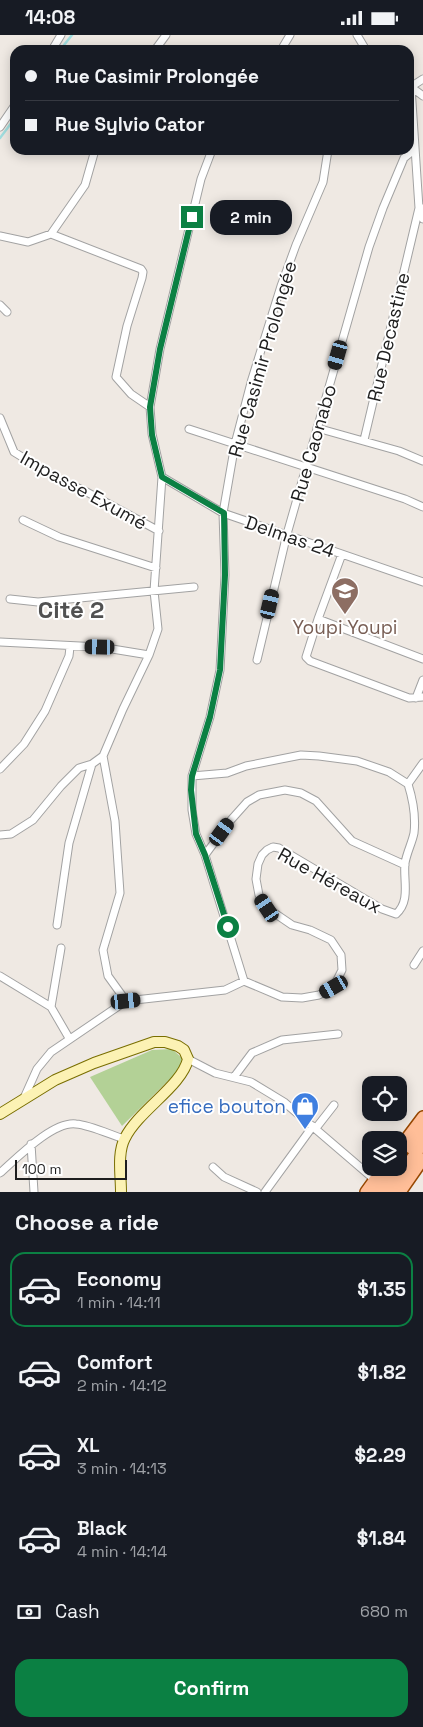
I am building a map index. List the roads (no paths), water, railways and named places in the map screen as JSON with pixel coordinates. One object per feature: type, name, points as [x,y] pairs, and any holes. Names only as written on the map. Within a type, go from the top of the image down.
[{"type":"main road","points":[[0,1114],[55,1080],[94,1063],[154,1042],[165,1042],[178,1046],[184,1050],[188,1059],[186,1067],[171,1086],[138,1119],[124,1139],[121,1157],[121,1192]]},
{"type":"main road","points":[[407,1138],[423,1117]]},
{"type":"main road","points":[[407,1153],[423,1131]]},
{"type":"main road","points":[[388,1192],[423,1143]]},
{"type":"main road","points":[[400,1192],[423,1159]]},
{"type":"main road","points":[[366,1192],[378,1176]]},
{"type":"main road","points":[[378,1192],[390,1176]]},
{"type":"street","points":[[0,127],[10,112]]},
{"type":"street","points":[[414,137],[423,219]]},
{"type":"street","points":[[0,236],[28,242],[51,234],[85,185],[94,155]]},
{"type":"street","points":[[0,835],[11,833],[33,820],[78,768],[92,764],[103,756],[149,655],[158,629],[154,591],[162,477],[152,435],[150,407],[160,349],[198,189],[210,155]]},
{"type":"street","name":"Rue Casimir Prolongée","points":[[244,981],[205,855],[196,834],[192,803],[192,776],[210,717],[220,670],[225,575],[224,513],[235,444],[252,379],[281,286],[323,182],[327,155]]},
{"type":"street","name":"Rue Caonabo","points":[[258,660],[287,534],[369,247],[383,207],[404,158],[408,155]]},
{"type":"street","name":"Rue Decastine","points":[[364,440],[421,208]]},
{"type":"street","points":[[51,234],[141,269],[143,272],[127,326],[116,377],[131,394],[150,407]]},
{"type":"street","points":[[0,305],[7,312]]},
{"type":"street","name":"Impasse Exumé","points":[[0,419],[14,452],[63,482],[83,490],[159,531]]},
{"type":"street","points":[[317,428],[364,440],[423,461]]},
{"type":"street","points":[[189,429],[405,499],[423,507]]},
{"type":"street","name":"Delmas 24","points":[[162,477],[224,513],[423,582]]},
{"type":"street","points":[[23,520],[58,537],[156,568]]},
{"type":"street","points":[[342,554],[306,655],[308,659],[408,698],[420,698],[423,679]]},
{"type":"street","points":[[10,599],[38,601],[194,587]]},
{"type":"street","points":[[318,619],[423,659]]},
{"type":"street","points":[[0,642],[100,647],[149,655]]},
{"type":"street","points":[[0,769],[24,744],[44,711],[69,656],[70,647]]},
{"type":"street","points":[[192,776],[227,773],[246,766],[301,755],[357,761],[388,772],[408,784],[423,763]]},
{"type":"street","points":[[103,756],[116,821],[120,893],[103,949],[108,976],[126,1001]]},
{"type":"street","points":[[57,925],[69,843],[92,764]]},
{"type":"street","name":"Rue Héreaux","points":[[244,981],[282,997],[302,998],[319,995],[334,987],[342,970],[341,955],[331,940],[310,930],[292,925],[267,908],[259,895],[256,879],[258,864],[267,850],[273,847],[279,848],[382,909],[396,914],[401,909],[404,901],[405,865],[414,833],[414,805],[408,784]]},
{"type":"street","points":[[205,855],[230,821],[247,802],[259,795],[285,790],[301,793],[316,801],[352,841],[405,865]]},
{"type":"street","points":[[51,1007],[61,948]]},
{"type":"street","points":[[414,965],[423,951]]},
{"type":"street","points":[[0,976],[51,1007],[70,1038]]},
{"type":"street","points":[[23,1100],[36,1069],[51,1051],[126,1001],[225,990],[244,981]]},
{"type":"street","points":[[234,1077],[252,1053],[282,1040],[338,1034]]},
{"type":"street","points":[[188,1059],[215,1073],[251,1081],[284,1103],[375,1180]]},
{"type":"street","points":[[265,1192],[314,1127],[334,1105]]},
{"type":"street","points":[[0,1173],[31,1144],[54,1129],[75,1123],[124,1139]]},
{"type":"street","points":[[31,1144],[34,1192]]},
{"type":"street","points":[[213,1167],[224,1177],[257,1192]]},
{"type":"waterway","points":[[64,45],[72,35]]},
{"type":"waterway","points":[[0,138],[10,125]]},
{"type":"place","name":"Youpi Youpi","points":[[345,615]]},
{"type":"place","name":"efice bouton","points":[[305,1130]]},
{"type":"district","name":"Cité 2","points":[[71,610]]}]
